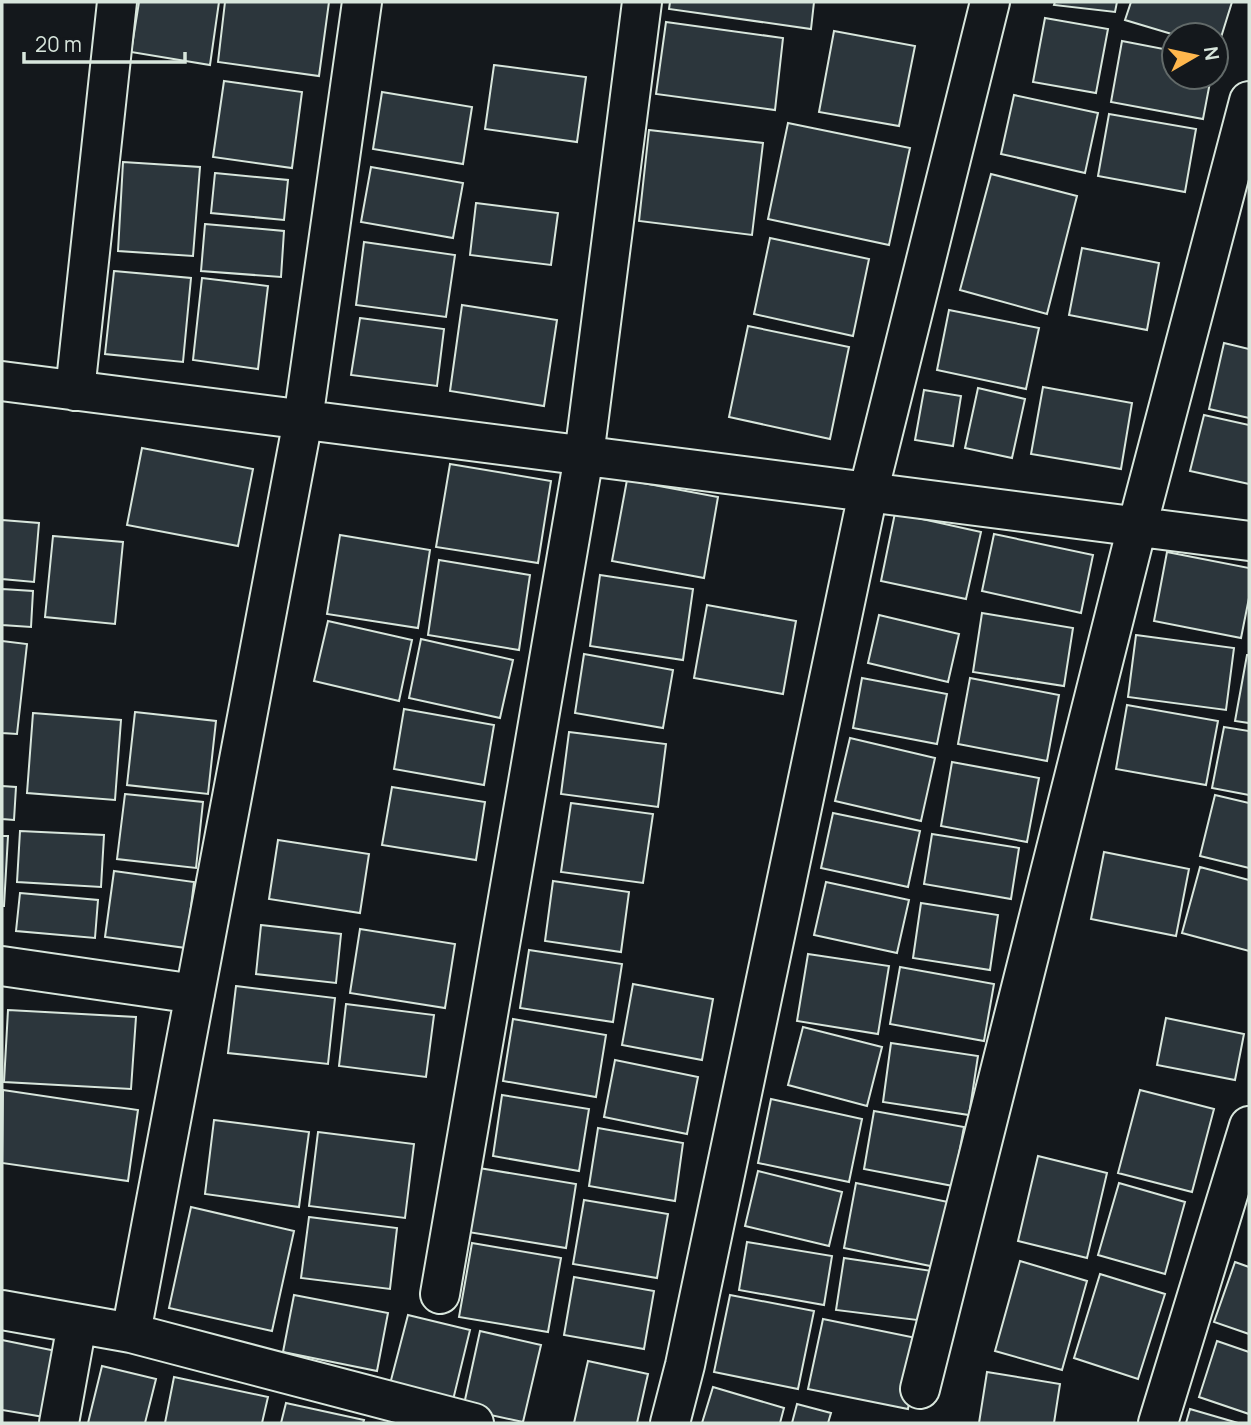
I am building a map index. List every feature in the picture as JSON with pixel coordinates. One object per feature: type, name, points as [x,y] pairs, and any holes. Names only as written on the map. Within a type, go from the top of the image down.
[{"type":"street","points":[[75,391],[117,2]]},
{"type":"street","points":[[131,1333],[303,420],[362,2]]},
{"type":"street","points":[[440,1294],[584,456],[642,2]]},
{"type":"street","points":[[670,1423],[685,1366],[868,493],[990,2]]},
{"type":"street","points":[[920,1389],[1137,527],[1249,101]]},
{"type":"street","points":[[2,381],[1249,541]]},
{"type":"street","points":[[2,966],[195,994]]},
{"type":"street","points":[[1158,1423],[1249,1126]]},
{"type":"street","points":[[2,1310],[131,1333],[474,1423]]},
{"type":"street","points":[[59,1423],[77,1324]]},
{"type":"building","points":[[139,2],[219,2],[210,65],[131,52]]},
{"type":"building","points":[[225,2],[329,2],[319,76],[218,62]]},
{"type":"building","points":[[670,2],[814,2],[811,29],[669,9]]},
{"type":"building","points":[[1055,2],[1117,2],[1115,12],[1054,5]]},
{"type":"building","points":[[1131,2],[1232,2],[1226,21],[1160,21],[1160,30],[1125,20]]},
{"type":"building","points":[[1045,18],[1108,29],[1096,93],[1033,82]]},
{"type":"building","points":[[666,22],[783,38],[775,110],[656,94]]},
{"type":"building","points":[[834,31],[915,46],[899,126],[819,112]]},
{"type":"building","points":[[1122,41],[1160,48],[1160,91],[1208,91],[1203,119],[1111,102]]},
{"type":"building","points":[[494,65],[586,77],[577,142],[485,129]]},
{"type":"building","points":[[224,81],[302,92],[292,168],[213,157]]},
{"type":"building","points":[[382,92],[472,107],[463,164],[373,149]]},
{"type":"building","points":[[1014,95],[1098,113],[1085,173],[1001,154]]},
{"type":"building","points":[[1109,114],[1196,129],[1185,192],[1098,176]]},
{"type":"building","points":[[788,123],[910,148],[889,245],[768,219]]},
{"type":"building","points":[[649,130],[763,143],[752,235],[639,221]]},
{"type":"building","points":[[123,162],[200,167],[193,256],[118,251]]},
{"type":"building","points":[[371,167],[463,183],[453,238],[361,222]]},
{"type":"building","points":[[215,173],[288,180],[284,220],[211,213]]},
{"type":"building","points":[[991,174],[1077,196],[1047,314],[960,290]]},
{"type":"building","points":[[476,203],[558,213],[551,265],[470,255]]},
{"type":"building","points":[[205,224],[284,231],[281,277],[201,271]]},
{"type":"building","points":[[770,238],[869,259],[853,336],[754,314]]},
{"type":"building","points":[[364,242],[455,255],[446,317],[356,305]]},
{"type":"building","points":[[1082,248],[1159,263],[1147,330],[1069,315]]},
{"type":"building","points":[[114,271],[191,278],[183,362],[105,354]]},
{"type":"building","points":[[202,278],[268,286],[258,369],[193,360]]},
{"type":"building","points":[[462,305],[557,320],[544,406],[450,391]]},
{"type":"building","points":[[949,310],[1039,328],[1026,389],[937,370]]},
{"type":"building","points":[[360,318],[444,329],[437,386],[351,375]]},
{"type":"building","points":[[748,326],[849,347],[830,439],[729,417]]},
{"type":"building","points":[[1224,343],[1249,349],[1249,418],[1209,409]]},
{"type":"building","points":[[1043,387],[1132,403],[1121,469],[1031,454]]},
{"type":"building","points":[[978,388],[1025,399],[1012,458],[965,448]]},
{"type":"building","points":[[924,390],[961,396],[953,446],[915,440]]},
{"type":"building","points":[[1204,415],[1249,425],[1249,484],[1190,471]]},
{"type":"building","points":[[142,448],[253,469],[238,546],[127,525]]},
{"type":"building","points":[[450,464],[551,481],[538,563],[436,547]]},
{"type":"building","points":[[627,480],[718,497],[704,578],[612,561]]},
{"type":"building","points":[[895,513],[981,532],[966,599],[881,581]]},
{"type":"building","points":[[2,520],[39,523],[34,582],[2,579]]},
{"type":"building","points":[[994,534],[1093,555],[1081,613],[982,591]]},
{"type":"building","points":[[340,535],[430,550],[418,628],[327,614]]},
{"type":"building","points":[[53,536],[123,542],[115,624],[45,617]]},
{"type":"building","points":[[1167,552],[1249,568],[1249,598],[1241,638],[1154,621]]},
{"type":"building","points":[[439,560],[530,575],[519,650],[428,635]]},
{"type":"building","points":[[600,575],[693,589],[683,660],[590,646]]},
{"type":"building","points":[[2,589],[33,591],[31,627],[2,625]]},
{"type":"building","points":[[707,605],[796,621],[783,694],[694,678]]},
{"type":"building","points":[[982,613],[1073,628],[1064,686],[973,672]]},
{"type":"building","points":[[879,615],[959,634],[948,682],[868,663]]},
{"type":"building","points":[[328,621],[412,640],[399,701],[314,681]]},
{"type":"building","points":[[1136,635],[1234,648],[1226,710],[1128,697]]},
{"type":"building","points":[[421,639],[513,660],[500,718],[409,698]]},
{"type":"building","points":[[2,641],[27,644],[17,734],[2,733]]},
{"type":"building","points":[[584,654],[673,670],[663,728],[575,713]]},
{"type":"building","points":[[1249,655],[1249,723],[1235,721]]},
{"type":"building","points":[[862,678],[947,694],[937,744],[853,728]]},
{"type":"building","points":[[970,678],[1059,695],[1047,761],[958,744]]},
{"type":"building","points":[[1127,705],[1218,721],[1206,785],[1116,769]]},
{"type":"building","points":[[404,709],[494,725],[484,785],[394,769]]},
{"type":"building","points":[[135,712],[216,721],[208,794],[127,785]]},
{"type":"building","points":[[33,713],[121,720],[115,800],[27,793]]},
{"type":"building","points":[[1224,727],[1249,731],[1249,795],[1212,788]]},
{"type":"building","points":[[569,732],[666,744],[658,807],[561,794]]},
{"type":"building","points":[[850,738],[935,758],[921,821],[835,801]]},
{"type":"building","points":[[952,762],[1039,778],[1027,842],[941,826]]},
{"type":"building","points":[[2,786],[16,787],[14,820],[2,819]]},
{"type":"building","points":[[392,787],[485,802],[476,860],[382,845]]},
{"type":"building","points":[[125,794],[203,802],[196,868],[117,859]]},
{"type":"building","points":[[1215,795],[1249,803],[1249,868],[1200,856]]},
{"type":"building","points":[[571,803],[653,814],[643,883],[561,872]]},
{"type":"building","points":[[833,813],[920,831],[908,887],[821,868]]},
{"type":"building","points":[[20,831],[104,835],[101,887],[17,882]]},
{"type":"building","points":[[932,834],[1019,848],[1011,899],[924,884]]},
{"type":"building","points":[[2,836],[8,836],[4,906],[2,906]]},
{"type":"building","points":[[278,840],[369,854],[360,913],[269,899]]},
{"type":"building","points":[[1104,852],[1189,869],[1176,936],[1091,919]]},
{"type":"building","points":[[1200,867],[1249,880],[1249,951],[1182,933]]},
{"type":"building","points":[[114,871],[194,882],[186,948],[105,937]]},
{"type":"building","points":[[553,881],[629,892],[621,952],[545,941]]},
{"type":"building","points":[[826,882],[909,900],[897,953],[814,935]]},
{"type":"building","points":[[20,893],[98,900],[95,938],[16,931]]},
{"type":"building","points":[[921,903],[998,915],[990,970],[913,958]]},
{"type":"building","points":[[261,925],[341,934],[336,983],[256,974]]},
{"type":"building","points":[[360,929],[455,944],[445,1008],[350,993]]},
{"type":"building","points":[[529,950],[622,964],[613,1022],[520,1008]]},
{"type":"building","points":[[808,954],[889,966],[878,1034],[797,1021]]},
{"type":"building","points":[[900,967],[994,984],[984,1041],[890,1024]]},
{"type":"building","points":[[633,984],[713,999],[702,1060],[622,1045]]},
{"type":"building","points":[[236,986],[335,998],[328,1064],[228,1053]]},
{"type":"building","points":[[346,1004],[434,1015],[426,1077],[339,1066]]},
{"type":"building","points":[[8,1010],[136,1017],[131,1089],[4,1082]]},
{"type":"building","points":[[1166,1018],[1244,1034],[1235,1080],[1157,1065]]},
{"type":"building","points":[[513,1019],[606,1035],[596,1097],[503,1081]]},
{"type":"building","points":[[803,1027],[882,1047],[867,1106],[788,1085]]},
{"type":"building","points":[[891,1043],[978,1056],[969,1115],[883,1102]]},
{"type":"building","points":[[615,1060],[698,1077],[687,1134],[604,1117]]},
{"type":"building","points":[[3,1090],[138,1110],[128,1181],[2,1163]]},
{"type":"building","points":[[1140,1090],[1214,1109],[1192,1192],[1118,1173]]},
{"type":"building","points":[[502,1095],[589,1109],[579,1171],[493,1156]]},
{"type":"building","points":[[771,1099],[862,1119],[849,1182],[758,1163]]},
{"type":"building","points":[[874,1111],[964,1127],[953,1186],[864,1169]]},
{"type":"building","points":[[214,1120],[309,1132],[299,1207],[205,1194]]},
{"type":"building","points":[[598,1128],[683,1143],[675,1201],[589,1186]]},
{"type":"building","points":[[318,1132],[414,1144],[405,1218],[309,1206]]},
{"type":"building","points":[[1038,1156],[1107,1173],[1087,1258],[1018,1241]]},
{"type":"building","points":[[479,1168],[576,1184],[566,1248],[468,1232]]},
{"type":"building","points":[[758,1171],[842,1192],[829,1246],[745,1226]]},
{"type":"building","points":[[856,1183],[948,1202],[935,1267],[844,1248]]},
{"type":"building","points":[[1119,1183],[1185,1202],[1165,1274],[1098,1255]]},
{"type":"building","points":[[584,1200],[668,1214],[657,1278],[573,1264]]},
{"type":"building","points":[[191,1207],[294,1231],[272,1331],[169,1308]]},
{"type":"building","points":[[309,1217],[397,1228],[390,1289],[301,1278]]},
{"type":"building","points":[[747,1242],[832,1256],[824,1305],[739,1290]]},
{"type":"building","points":[[472,1243],[561,1258],[548,1332],[459,1317]]},
{"type":"building","points":[[844,1258],[932,1271],[925,1321],[836,1310]]},
{"type":"building","points":[[1020,1261],[1087,1281],[1062,1370],[995,1351]]},
{"type":"building","points":[[1235,1262],[1249,1267],[1249,1334],[1214,1322]]},
{"type":"building","points":[[1100,1274],[1165,1294],[1138,1379],[1074,1358]]},
{"type":"building","points":[[574,1277],[654,1291],[644,1349],[564,1335]]},
{"type":"building","points":[[294,1295],[388,1313],[377,1371],[283,1352]]},
{"type":"building","points":[[730,1295],[814,1311],[798,1389],[714,1372]]},
{"type":"building","points":[[408,1315],[470,1330],[453,1400],[390,1384]]},
{"type":"building","points":[[823,1319],[921,1339],[908,1409],[808,1389]]},
{"type":"building","points":[[480,1331],[541,1345],[523,1422],[463,1409]]},
{"type":"building","points":[[2,1340],[61,1352],[50,1418],[2,1410]]},
{"type":"building","points":[[1217,1341],[1249,1352],[1249,1414],[1199,1397]]},
{"type":"building","points":[[588,1361],[648,1374],[637,1423],[574,1423]]},
{"type":"building","points":[[102,1366],[156,1379],[145,1423],[88,1423]]},
{"type":"building","points":[[987,1372],[1060,1384],[1054,1423],[979,1423]]},
{"type":"building","points":[[174,1377],[268,1397],[262,1423],[165,1423]]},
{"type":"building","points":[[713,1387],[784,1408],[780,1423],[702,1423]]},
{"type":"building","points":[[286,1403],[364,1420],[363,1423],[281,1423]]},
{"type":"building","points":[[797,1404],[831,1413],[828,1423],[792,1423]]},
{"type":"building","points":[[1190,1409],[1238,1423],[1186,1423]]}]
